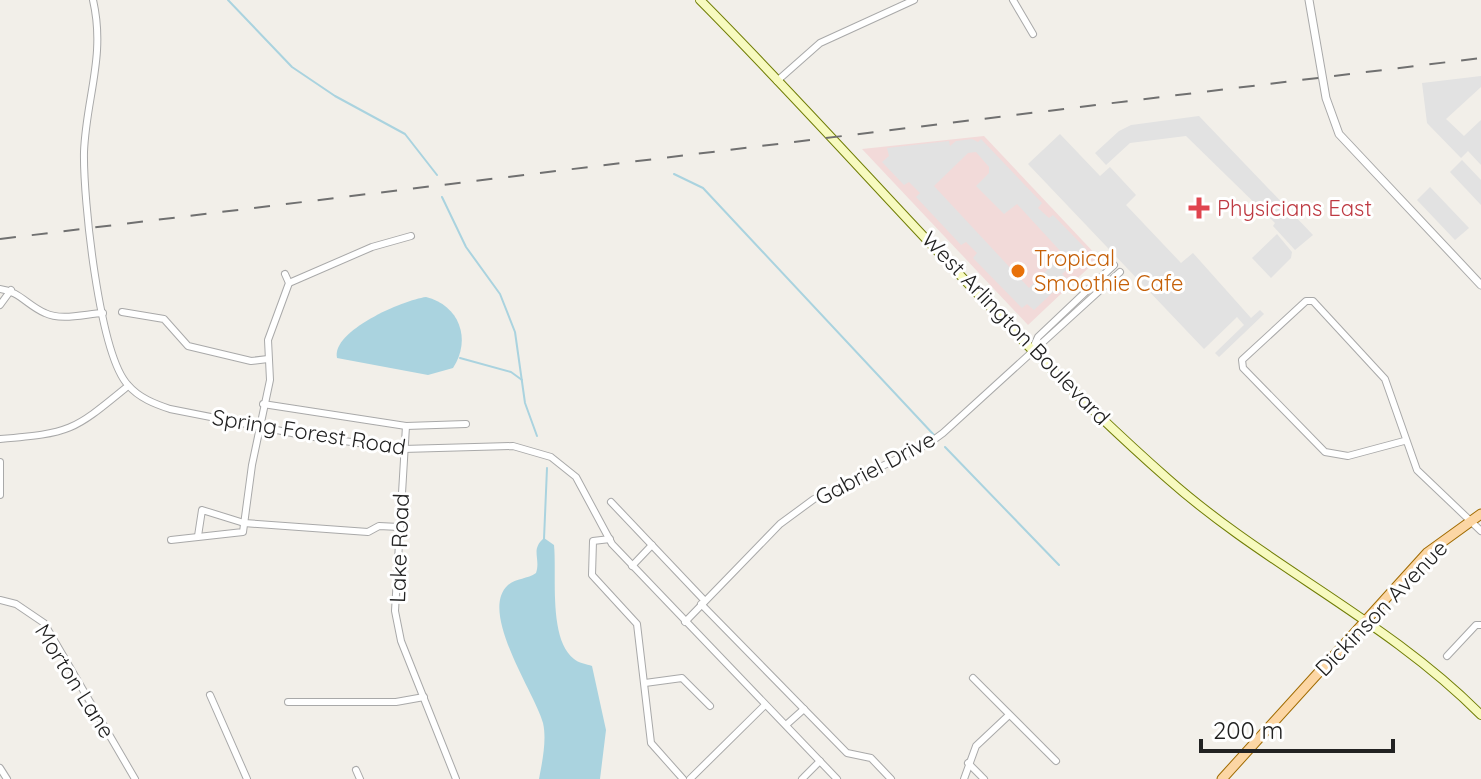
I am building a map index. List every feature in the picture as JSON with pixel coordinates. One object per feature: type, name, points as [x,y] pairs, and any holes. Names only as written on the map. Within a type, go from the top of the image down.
[{"type":"main road","name":"West Arlington Boulevard","points":[[700,0],[1033,348],[1170,481],[1327,596],[1366,618],[1480,711]]},
{"type":"main road","name":"Dickinson Avenue","points":[[1222,779],[1427,553],[1481,514]]},
{"type":"street","points":[[0,439],[65,432],[81,425],[128,386],[110,354],[84,152],[99,50],[93,0]]},
{"type":"street","points":[[777,81],[820,43],[914,0]]},
{"type":"street","points":[[1013,0],[1033,34]]},
{"type":"street","points":[[1309,0],[1329,112],[1339,134],[1481,285]]},
{"type":"street","points":[[289,283],[372,247],[411,236]]},
{"type":"street","points":[[1033,348],[1038,337],[1114,265]]},
{"type":"street","points":[[1033,348],[1045,342],[1120,272]]},
{"type":"street","points":[[171,540],[243,532],[259,426],[270,380],[268,340],[289,283],[285,274]]},
{"type":"street","points":[[0,289],[11,290],[46,314],[61,317],[103,313]]},
{"type":"street","points":[[0,305],[11,290]]},
{"type":"street","points":[[1404,441],[1348,456],[1325,452],[1241,364],[1310,300],[1385,379],[1404,441],[1417,470],[1481,531]]},
{"type":"street","points":[[122,312],[164,319],[188,346],[251,361],[268,359]]},
{"type":"street","name":"Gabriel Drive","points":[[685,622],[780,524],[814,499],[928,444],[1033,348]]},
{"type":"street","name":"Spring Forest Road","points":[[128,386],[150,402],[170,409],[259,426],[403,449],[513,446],[551,457],[576,477],[610,539],[632,566],[837,779]]},
{"type":"street","points":[[263,404],[406,426],[466,424]]},
{"type":"street","name":"Lake Road","points":[[406,426],[395,611],[401,641],[456,779]]},
{"type":"street","points":[[0,462],[0,495]]},
{"type":"street","points":[[611,502],[847,753],[871,758],[891,779]]},
{"type":"street","points":[[198,536],[202,510],[244,523],[368,532],[379,526],[399,527]]},
{"type":"street","points":[[610,539],[593,541],[592,575],[637,624],[651,743],[683,779]]},
{"type":"street","points":[[632,566],[652,545]]},
{"type":"street","name":"Morton Lane","points":[[0,600],[16,604],[44,623],[135,779]]},
{"type":"street","points":[[1447,656],[1476,625],[1481,625]]},
{"type":"street","points":[[645,683],[682,678],[710,706]]},
{"type":"street","points":[[973,678],[1056,761]]},
{"type":"street","points":[[210,695],[247,779]]},
{"type":"street","points":[[288,702],[396,702],[424,697]]},
{"type":"street","points":[[690,779],[765,705]]},
{"type":"street","points":[[786,725],[804,709]]},
{"type":"street","points":[[964,779],[976,746],[1009,715]]},
{"type":"street","points":[[802,779],[820,761]]},
{"type":"street","points":[[968,763],[984,779]]},
{"type":"street","points":[[0,768],[7,779]]},
{"type":"street","points":[[356,770],[360,779]]},
{"type":"street","points":[[809,772],[815,779]]},
{"type":"shaded area","points":[[1481,76],[1481,87],[1446,119],[1464,136],[1481,120],[1481,165],[1468,151],[1461,158],[1427,123],[1422,83]]},
{"type":"shaded area","points":[[1199,116],[1313,235],[1295,250],[1273,226],[1275,223],[1186,136],[1130,143],[1106,165],[1095,153],[1119,131],[1131,125]]},
{"type":"shaded area","points":[[1060,134],[1100,176],[1110,167],[1136,195],[1126,205],[1181,263],[1193,253],[1251,318],[1260,310],[1264,314],[1219,357],[1215,353],[1244,325],[1237,317],[1204,349],[1028,164]]},
{"type":"shaded area","points":[[984,136],[1099,258],[1028,325],[862,149]]},
{"type":"shaded area","points":[[972,139],[978,142],[981,139],[1042,203],[1038,208],[1049,218],[1053,215],[1086,249],[1082,254],[1087,260],[1078,268],[1073,264],[1062,274],[1067,279],[1034,310],[1027,304],[1022,308],[973,258],[977,253],[966,242],[961,245],[916,197],[920,193],[909,182],[904,185],[882,162],[889,156],[887,148],[949,141],[950,146],[956,141]],"holes":[[[976,152],[989,167],[989,173],[976,186],[1004,214],[1017,204],[1063,254],[1029,288],[934,186],[968,153]]]},
{"type":"shaded area","points":[[1462,160],[1481,180],[1481,205],[1450,172]]},
{"type":"shaded area","points":[[1430,187],[1469,228],[1455,240],[1417,200]]},
{"type":"shaded area","points":[[1277,234],[1292,252],[1291,258],[1271,278],[1252,258]]},
{"type":"water","points":[[426,297],[447,307],[459,325],[461,346],[453,368],[428,375],[337,358],[338,348],[356,328],[386,310]]},
{"type":"water","points":[[544,538],[554,545],[555,605],[560,637],[574,659],[592,666],[606,730],[600,779],[539,779],[544,744],[543,723],[504,633],[500,614],[501,597],[508,585],[536,573],[537,550]]},
{"type":"waterway","points":[[228,0],[292,67],[335,96],[405,134],[437,175]]},
{"type":"waterway","points":[[674,174],[703,188],[934,435]]},
{"type":"waterway","points":[[442,197],[466,247],[500,294],[515,332],[525,403],[537,436]]},
{"type":"waterway","points":[[460,358],[511,372],[522,380]]},
{"type":"waterway","points":[[945,447],[1059,565]]},
{"type":"waterway","points":[[544,539],[547,468]]},
{"type":"railway","points":[[0,239],[1481,58]]},
{"type":"place","name":"Physicians East","points":[[1199,208]]},
{"type":"place","name":"Tropical Smoothie Cafe","points":[[1018,271]]}]
